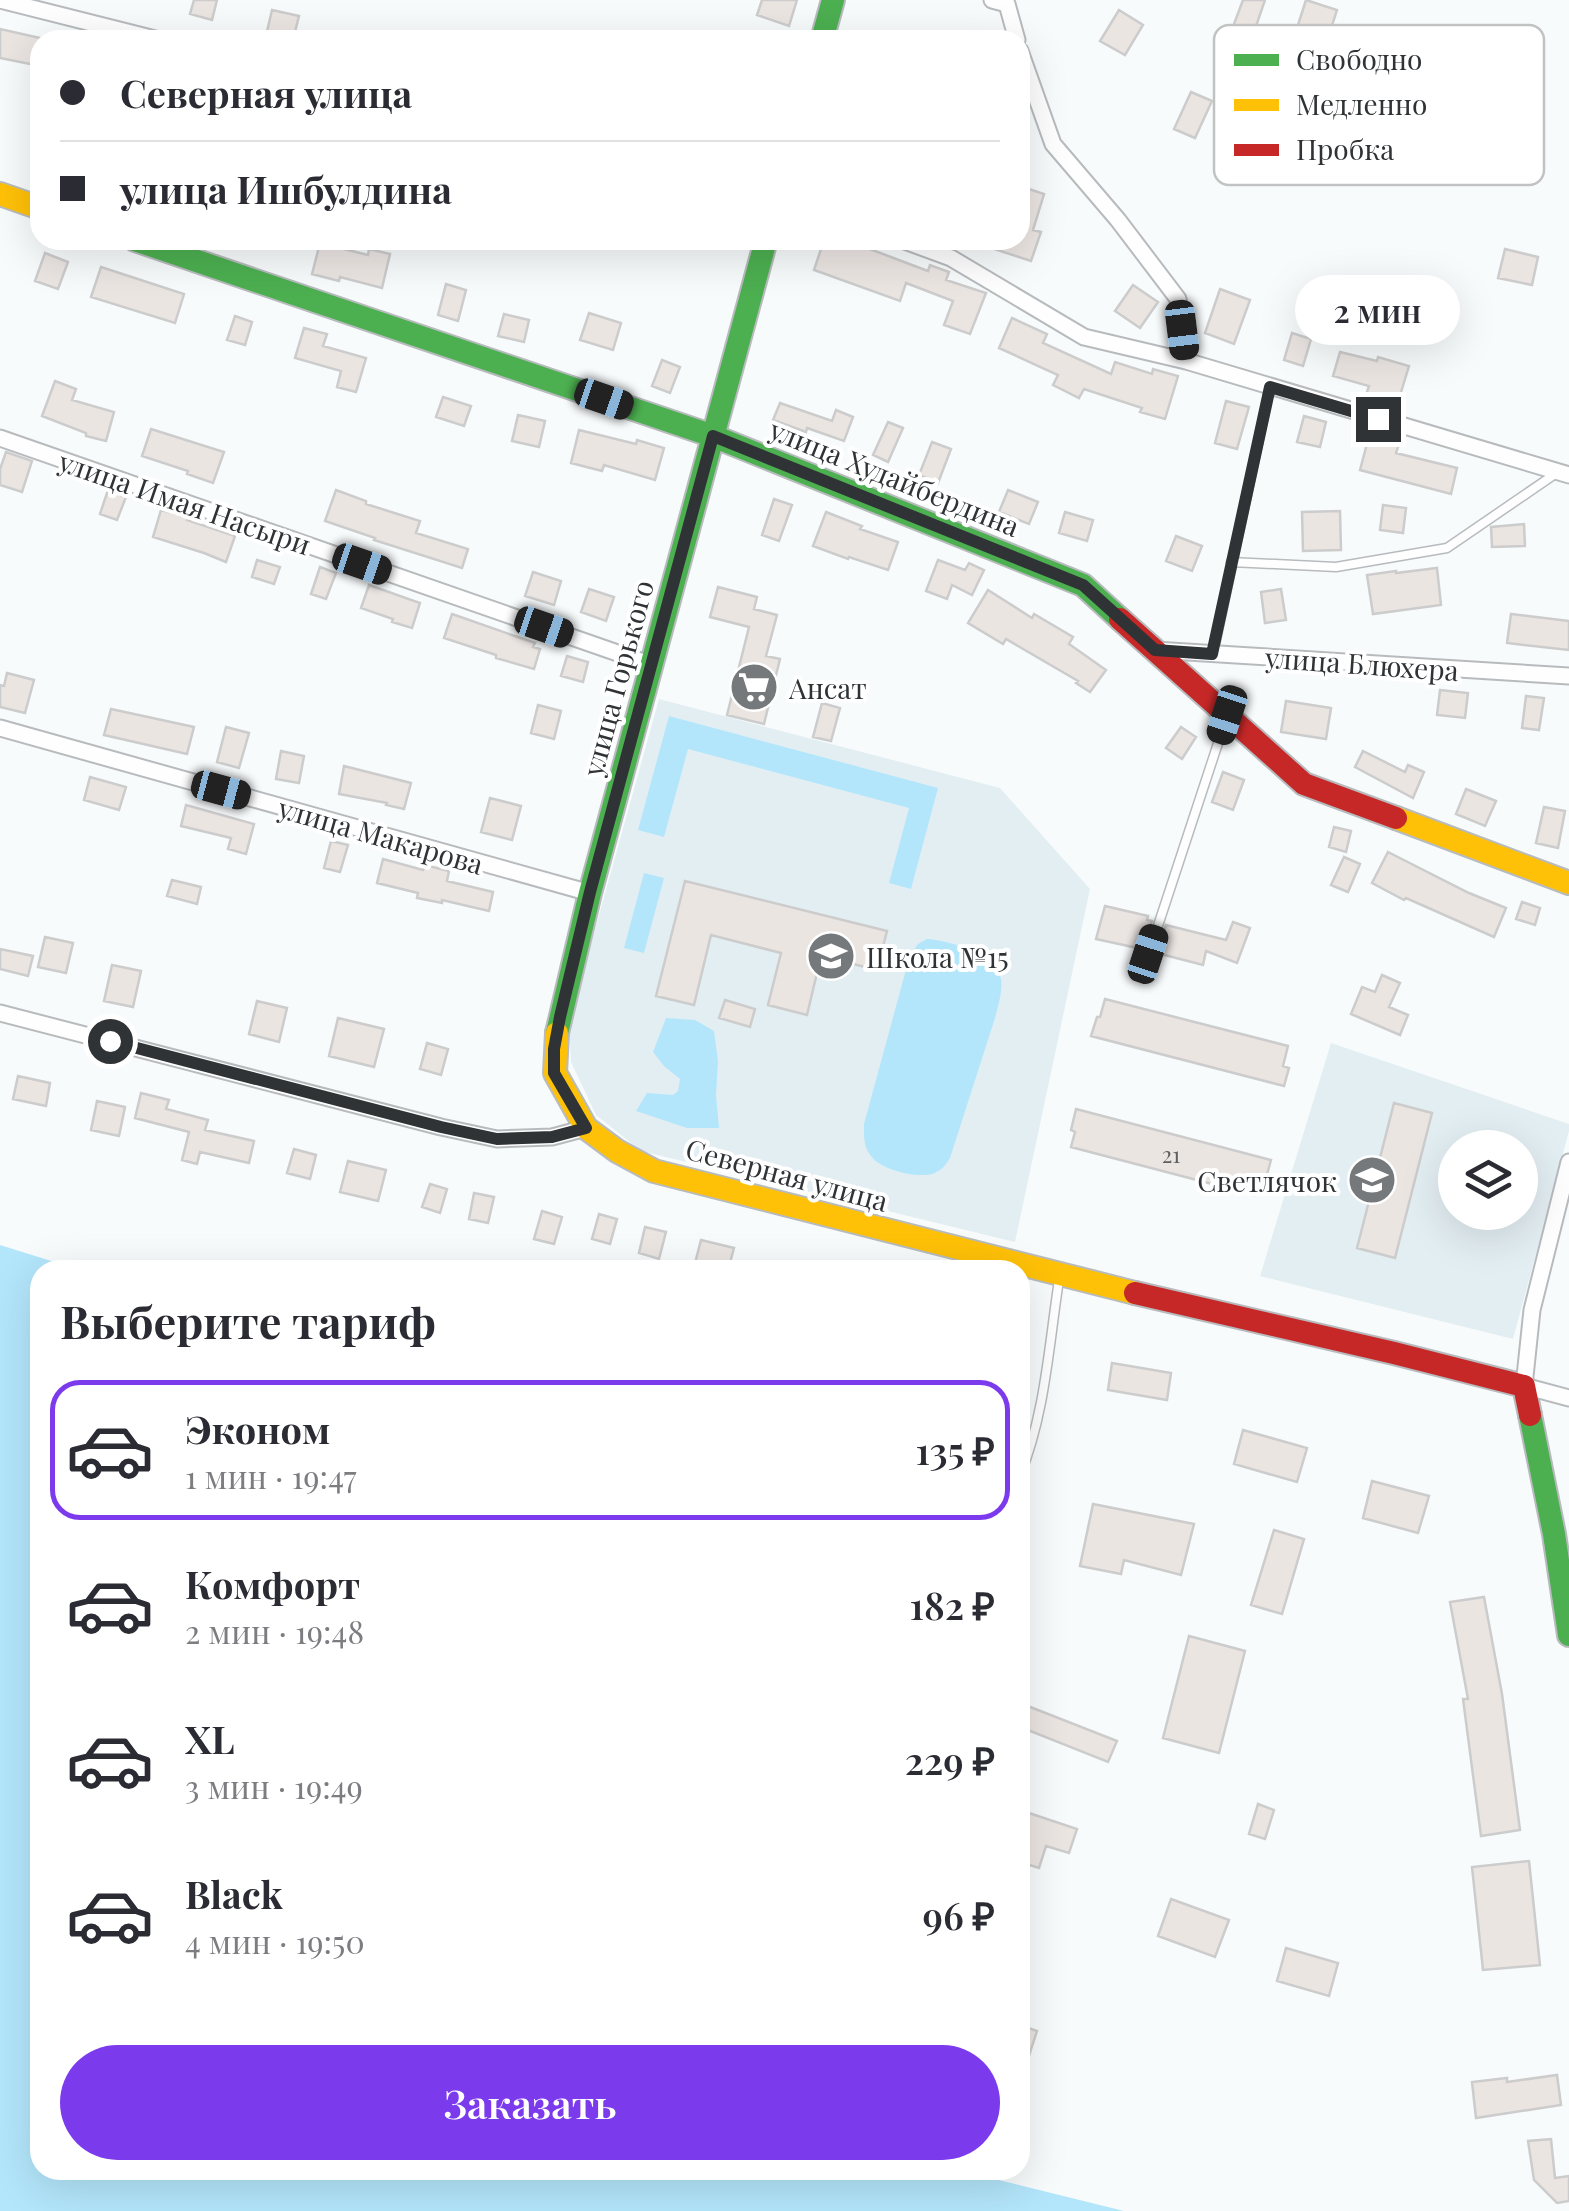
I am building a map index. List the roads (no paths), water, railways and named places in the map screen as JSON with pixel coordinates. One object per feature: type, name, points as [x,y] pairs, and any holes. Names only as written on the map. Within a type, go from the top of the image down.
[{"type":"main road","points":[[825,30],[833,0]]},
{"type":"main road","points":[[0,194],[30,204]]},
{"type":"main road","name":"улица Худайбердина","points":[[164,250],[713,436],[1083,585],[1304,784],[1569,882]]},
{"type":"main road","name":"улица Горького","points":[[586,1128],[554,1073],[560,1017],[590,892],[763,250]]},
{"type":"main road","name":"Северная улица","points":[[586,1128],[654,1171],[1001,1260]]},
{"type":"main road","name":"Северная улица","points":[[1030,1267],[1524,1386]]},
{"type":"main road","points":[[1524,1386],[1554,1534],[1569,1635]]},
{"type":"street","points":[[0,0],[119,30]]},
{"type":"street","points":[[992,0],[1007,4],[1014,30]]},
{"type":"street","points":[[1030,79],[1053,144],[1178,299],[1186,361]]},
{"type":"street","points":[[929,250],[951,258],[1084,337],[1186,361],[1563,473]]},
{"type":"street","name":"улица Имая Насыри","points":[[0,438],[652,665]]},
{"type":"street","name":"улица Блюхера","points":[[1155,650],[1569,676]]},
{"type":"street","name":"улица Макарова","points":[[0,728],[590,892]]},
{"type":"street","points":[[0,1013],[497,1139],[552,1137],[586,1128]]},
{"type":"street","points":[[1524,1386],[1532,1310],[1569,1162]]},
{"type":"street","name":"Северная улица","points":[[1524,1386],[1569,1398]]},
{"type":"lane","points":[[1212,654],[1270,387]]},
{"type":"lane","points":[[1230,562],[1336,567],[1447,548],[1563,473]]},
{"type":"lane","points":[[1148,954],[1227,715]]},
{"type":"lane","points":[[1030,1449],[1060,1275]]},
{"type":"place","name":"Ансат","points":[[754,687]]},
{"type":"place","name":"Школа №15","points":[[831,956]]},
{"type":"place","name":"Светлячок","points":[[1372,1180]]}]
